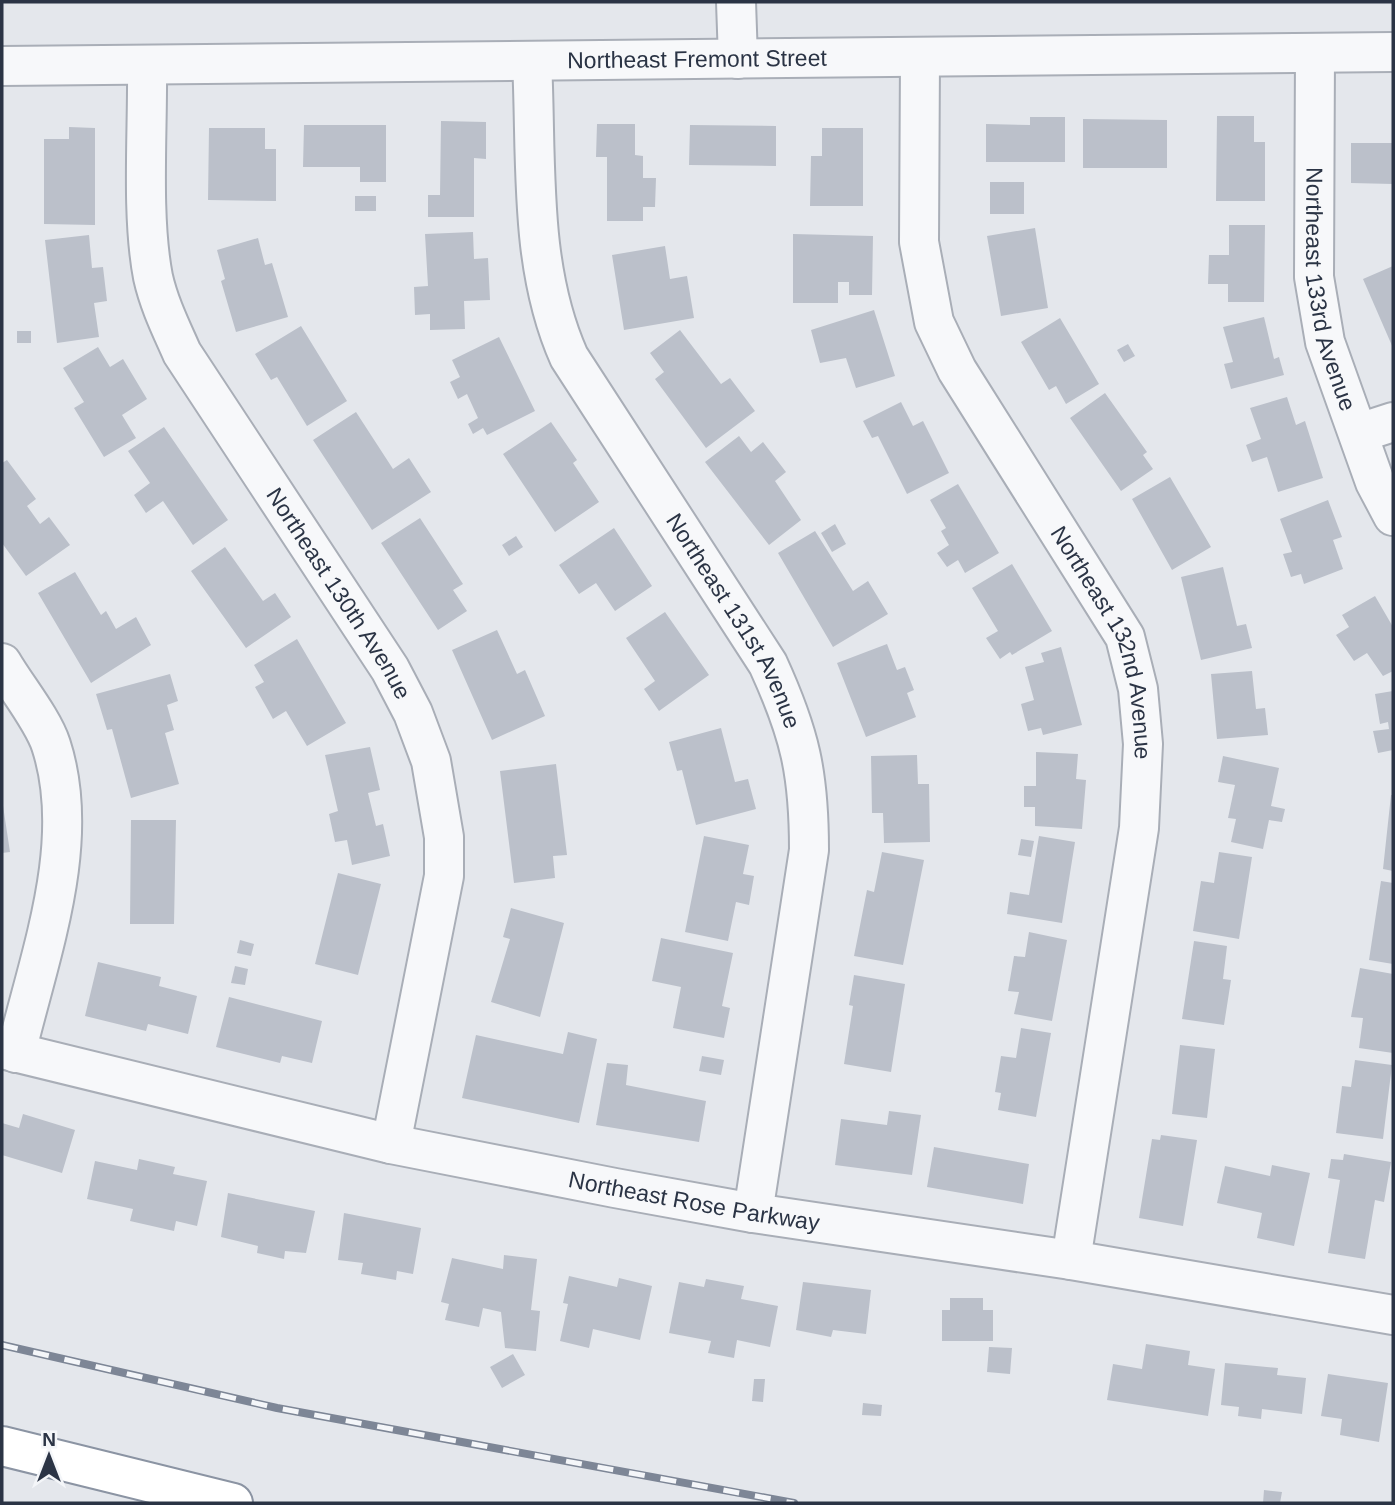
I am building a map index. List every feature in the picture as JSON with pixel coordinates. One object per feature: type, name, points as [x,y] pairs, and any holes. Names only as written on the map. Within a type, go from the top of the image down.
[{"type":"highway","points":[[2,1446],[233,1503]]},
{"type":"street","points":[[736,2],[738,59]]},
{"type":"street","name":"Northeast Fremont Street","points":[[2,66],[1393,52]]},
{"type":"street","name":"Northeast 133rd Avenue","points":[[1315,53],[1314,277],[1325,342],[1376,428],[1375,482],[1393,516]]},
{"type":"street","name":"Northeast 132nd Avenue","points":[[920,58],[919,242],[934,322],[957,370],[1125,637],[1138,689],[1143,744],[1139,828],[1071,1260]]},
{"type":"street","name":"Northeast 131st Avenue","points":[[532,61],[539,236],[545,290],[554,323],[569,357],[768,664],[789,710],[806,779],[809,850],[753,1213]]},
{"type":"street","name":"Northeast 130th Avenue","points":[[147,65],[149,235],[153,276],[164,315],[182,353],[390,669],[413,713],[439,794],[444,876],[391,1144]]},
{"type":"street","points":[[2,663],[51,743],[64,808],[62,862],[9,1051]]},
{"type":"street","name":"Northeast Rose Parkway","points":[[9,1051],[391,1144],[753,1213],[1071,1260],[1393,1315]]},
{"type":"building","points":[[1217,116],[1254,116],[1254,142],[1265,142],[1265,201],[1216,201]]},
{"type":"building","points":[[1030,117],[1065,117],[1065,162],[986,162],[986,124],[1030,125]]},
{"type":"building","points":[[1083,119],[1167,120],[1167,168],[1083,168]]},
{"type":"building","points":[[441,121],[486,122],[486,159],[474,158],[474,217],[428,217],[428,195],[440,195]]},
{"type":"building","points":[[597,124],[635,124],[635,155],[643,156],[643,178],[656,178],[655,207],[643,207],[643,221],[607,221],[607,157],[596,157]]},
{"type":"building","points":[[304,125],[386,125],[386,182],[360,182],[360,167],[303,167]]},
{"type":"building","points":[[690,125],[776,126],[776,166],[689,165]]},
{"type":"building","points":[[69,127],[95,128],[95,225],[44,224],[44,139],[69,139]]},
{"type":"building","points":[[209,128],[265,128],[265,149],[276,149],[276,201],[208,200]]},
{"type":"building","points":[[822,128],[863,128],[863,206],[810,206],[811,156],[822,156]]},
{"type":"building","points":[[1351,143],[1393,143],[1393,184],[1351,183]]},
{"type":"building","points":[[990,182],[1024,182],[1024,214],[990,214]]},
{"type":"building","points":[[355,196],[376,196],[376,211],[355,211]]},
{"type":"building","points":[[1229,225],[1265,225],[1264,302],[1228,302],[1228,284],[1208,284],[1209,255],[1229,255]]},
{"type":"building","points":[[1035,228],[1048,308],[1001,316],[987,236]]},
{"type":"building","points":[[473,232],[474,259],[488,258],[490,300],[464,301],[465,329],[430,330],[430,314],[415,315],[414,287],[428,286],[425,234]]},
{"type":"building","points":[[793,234],[873,236],[872,295],[849,295],[849,282],[838,282],[838,303],[793,303]]},
{"type":"building","points":[[89,235],[92,268],[103,267],[107,301],[94,303],[99,337],[57,343],[45,240]]},
{"type":"building","points":[[258,238],[265,265],[272,263],[288,317],[236,332],[221,281],[225,279],[217,250]]},
{"type":"building","points":[[665,246],[670,279],[687,276],[694,318],[624,330],[612,255]]},
{"type":"building","points":[[1393,266],[1393,348],[1363,279]]},
{"type":"building","points":[[874,310],[895,376],[856,388],[846,358],[820,363],[811,330]]},
{"type":"building","points":[[1264,317],[1274,359],[1279,357],[1284,375],[1231,389],[1224,364],[1233,362],[1223,327]]},
{"type":"building","points":[[1060,318],[1099,384],[1066,404],[1056,386],[1049,390],[1021,342]]},
{"type":"building","points":[[301,326],[347,401],[307,426],[277,377],[271,380],[255,354]]},
{"type":"building","points":[[680,330],[721,384],[730,378],[755,411],[706,448],[655,379],[664,372],[650,353]]},
{"type":"building","points":[[17,331],[31,331],[31,343],[17,343]]},
{"type":"building","points":[[499,337],[535,411],[487,435],[483,428],[473,434],[468,424],[478,418],[467,394],[458,399],[450,382],[460,377],[452,360]]},
{"type":"building","points":[[1128,344],[1135,356],[1124,362],[1117,350]]},
{"type":"building","points":[[98,347],[110,367],[123,359],[147,399],[122,415],[136,438],[104,457],[74,408],[84,402],[63,368]]},
{"type":"building","points":[[1105,393],[1147,452],[1143,455],[1153,469],[1121,491],[1070,418]]},
{"type":"building","points":[[1287,397],[1296,425],[1305,421],[1323,478],[1278,492],[1267,457],[1252,462],[1246,445],[1261,439],[1250,408]]},
{"type":"building","points":[[901,402],[913,426],[923,421],[949,473],[907,494],[878,436],[872,438],[863,421]]},
{"type":"building","points":[[356,412],[393,469],[409,458],[431,492],[372,530],[313,440]]},
{"type":"building","points":[[551,422],[577,460],[573,463],[599,502],[555,532],[503,454]]},
{"type":"building","points":[[164,427],[228,520],[193,545],[163,501],[146,513],[134,495],[150,483],[128,451]]},
{"type":"building","points":[[739,436],[751,452],[763,442],[786,472],[775,481],[801,520],[769,545],[705,462]]},
{"type":"building","points":[[7,460],[36,499],[27,506],[40,524],[49,517],[70,545],[26,576],[2,543],[2,463]]},
{"type":"building","points":[[1170,477],[1211,547],[1172,570],[1132,499]]},
{"type":"building","points":[[958,484],[999,553],[965,573],[958,560],[947,567],[937,553],[949,545],[941,531],[946,528],[930,500]]},
{"type":"building","points":[[1328,500],[1342,537],[1333,540],[1343,569],[1304,584],[1301,574],[1291,577],[1283,554],[1292,552],[1280,519]]},
{"type":"building","points":[[420,518],[463,584],[453,590],[467,611],[438,630],[381,543]]},
{"type":"building","points":[[835,524],[846,544],[832,552],[821,533]]},
{"type":"building","points":[[614,528],[652,586],[615,611],[596,583],[579,594],[559,565]]},
{"type":"building","points":[[815,531],[853,591],[868,581],[888,614],[833,647],[778,553]]},
{"type":"building","points":[[516,536],[523,547],[509,556],[502,545]]},
{"type":"building","points":[[225,547],[263,601],[275,593],[291,617],[246,648],[191,571]]},
{"type":"building","points":[[1012,564],[1052,631],[1012,655],[1010,652],[1000,659],[986,638],[998,631],[972,588]]},
{"type":"building","points":[[1223,567],[1237,626],[1246,624],[1252,648],[1201,660],[1181,577]]},
{"type":"building","points":[[75,572],[101,615],[106,611],[116,629],[136,617],[151,645],[91,683],[38,593]]},
{"type":"building","points":[[1375,596],[1393,627],[1393,671],[1383,676],[1367,653],[1354,661],[1336,635],[1349,627],[1342,615]]},
{"type":"building","points":[[665,612],[709,675],[659,711],[644,689],[655,681],[626,638]]},
{"type":"building","points":[[497,630],[517,674],[525,670],[545,716],[492,740],[452,650]]},
{"type":"building","points":[[297,639],[346,723],[307,746],[286,711],[273,719],[255,687],[264,682],[254,665]]},
{"type":"building","points":[[887,644],[897,670],[905,667],[914,690],[907,693],[916,717],[866,737],[837,663]]},
{"type":"building","points":[[1061,647],[1082,725],[1043,735],[1041,728],[1028,731],[1021,704],[1034,700],[1025,667],[1044,662],[1041,653]]},
{"type":"building","points":[[1252,671],[1256,709],[1265,708],[1268,735],[1217,739],[1211,674]]},
{"type":"building","points":[[170,674],[178,701],[167,705],[174,730],[165,733],[179,784],[131,798],[112,729],[107,730],[96,694]]},
{"type":"building","points":[[1393,691],[1393,750],[1378,753],[1373,731],[1389,729],[1388,722],[1380,724],[1375,694]]},
{"type":"building","points":[[721,728],[735,782],[748,779],[756,809],[696,825],[682,770],[677,771],[669,742]]},
{"type":"building","points":[[370,747],[380,790],[368,793],[376,826],[383,824],[390,856],[352,865],[347,840],[335,842],[329,814],[338,811],[325,755]]},
{"type":"building","points":[[1036,752],[1078,754],[1076,779],[1086,780],[1082,829],[1035,826],[1035,807],[1024,807],[1024,786],[1036,786]]},
{"type":"building","points":[[917,755],[918,784],[929,784],[930,842],[884,843],[883,813],[872,813],[871,756]]},
{"type":"building","points":[[1223,756],[1279,768],[1271,806],[1285,809],[1282,822],[1269,820],[1263,849],[1231,842],[1236,819],[1228,818],[1235,785],[1218,782]]},
{"type":"building","points":[[556,764],[567,855],[553,856],[555,878],[514,883],[500,771]]},
{"type":"building","points":[[1393,795],[1393,871],[1383,869]]},
{"type":"building","points":[[2,799],[10,852],[2,853]]},
{"type":"building","points":[[131,820],[176,820],[174,924],[130,924]]},
{"type":"building","points":[[704,836],[749,845],[743,874],[754,876],[749,905],[736,902],[728,941],[685,932]]},
{"type":"building","points":[[1039,836],[1075,842],[1062,923],[1007,914],[1010,892],[1029,895]]},
{"type":"building","points":[[1021,839],[1034,841],[1031,857],[1018,855]]},
{"type":"building","points":[[882,852],[924,860],[903,965],[854,956],[867,890],[874,892]]},
{"type":"building","points":[[1219,852],[1252,857],[1239,939],[1193,931],[1201,881],[1214,883]]},
{"type":"building","points":[[338,873],[381,884],[358,975],[315,964]]},
{"type":"building","points":[[1381,881],[1393,883],[1393,964],[1369,960]]},
{"type":"building","points":[[511,908],[564,923],[540,1017],[491,1002],[510,939],[503,937]]},
{"type":"building","points":[[1029,932],[1067,940],[1052,1021],[1014,1014],[1019,992],[1008,991],[1014,956],[1025,957]]},
{"type":"building","points":[[661,938],[733,953],[722,1006],[730,1008],[724,1038],[673,1028],[681,987],[652,981]]},
{"type":"building","points":[[240,940],[254,944],[251,956],[237,953]]},
{"type":"building","points":[[1194,941],[1227,946],[1223,979],[1231,980],[1224,1025],[1182,1019]]},
{"type":"building","points":[[98,962],[161,977],[159,986],[197,996],[188,1034],[148,1024],[146,1031],[85,1016]]},
{"type":"building","points":[[235,966],[248,969],[245,985],[231,983]]},
{"type":"building","points":[[1360,968],[1393,974],[1393,1053],[1359,1048],[1363,1018],[1351,1017]]},
{"type":"building","points":[[854,975],[905,984],[891,1072],[844,1064],[853,1006],[849,1005]]},
{"type":"building","points":[[229,997],[322,1021],[312,1063],[282,1056],[280,1063],[216,1047]]},
{"type":"building","points":[[1021,1028],[1051,1033],[1036,1117],[998,1110],[1001,1093],[995,1092],[1001,1056],[1016,1058]]},
{"type":"building","points":[[568,1032],[597,1039],[579,1123],[462,1098],[476,1035],[563,1054]]},
{"type":"building","points":[[1180,1045],[1215,1049],[1207,1118],[1172,1114]]},
{"type":"building","points":[[702,1056],[724,1060],[721,1075],[699,1071]]},
{"type":"building","points":[[1355,1060],[1392,1065],[1383,1139],[1336,1133],[1342,1086],[1351,1087]]},
{"type":"building","points":[[607,1063],[628,1065],[626,1085],[706,1101],[699,1142],[596,1125]]},
{"type":"building","points":[[889,1111],[921,1115],[912,1175],[835,1165],[841,1119],[887,1125]]},
{"type":"building","points":[[23,1114],[75,1130],[62,1173],[2,1155],[2,1123],[19,1128]]},
{"type":"building","points":[[1161,1135],[1197,1140],[1183,1226],[1139,1218],[1152,1139],[1160,1140]]},
{"type":"building","points":[[934,1147],[1029,1164],[1023,1204],[927,1187]]},
{"type":"building","points":[[1344,1154],[1391,1162],[1384,1202],[1375,1200],[1365,1259],[1328,1253],[1340,1180],[1328,1178],[1331,1159],[1343,1160]]},
{"type":"building","points":[[139,1159],[175,1167],[173,1174],[207,1181],[197,1226],[176,1221],[174,1231],[130,1221],[133,1209],[87,1199],[95,1161],[137,1170]]},
{"type":"building","points":[[1272,1165],[1310,1173],[1294,1246],[1257,1238],[1262,1213],[1217,1203],[1225,1166],[1270,1176]]},
{"type":"building","points":[[228,1193],[315,1211],[306,1253],[285,1251],[284,1259],[257,1253],[258,1246],[221,1237]]},
{"type":"building","points":[[344,1213],[421,1228],[413,1274],[397,1271],[396,1280],[361,1274],[363,1263],[338,1260]]},
{"type":"building","points":[[504,1255],[537,1259],[531,1310],[540,1311],[536,1351],[505,1348],[501,1312],[483,1308],[479,1327],[445,1320],[449,1304],[441,1302],[452,1258],[503,1269]]},
{"type":"building","points":[[569,1276],[617,1287],[619,1278],[652,1286],[640,1340],[593,1329],[589,1348],[560,1341],[568,1304],[563,1303]]},
{"type":"building","points":[[706,1279],[744,1286],[741,1299],[778,1306],[770,1347],[737,1340],[734,1358],[708,1353],[711,1341],[669,1333],[679,1282],[704,1287]]},
{"type":"building","points":[[803,1282],[871,1290],[866,1334],[833,1330],[831,1337],[796,1330]]},
{"type":"building","points":[[950,1298],[983,1298],[983,1310],[993,1310],[993,1341],[942,1341],[942,1310],[950,1310]]},
{"type":"building","points":[[1146,1344],[1190,1351],[1188,1365],[1215,1369],[1208,1416],[1107,1400],[1113,1364],[1142,1369]]},
{"type":"building","points":[[989,1347],[1012,1348],[1010,1374],[987,1372]]},
{"type":"building","points":[[513,1354],[525,1375],[502,1388],[490,1367]]},
{"type":"building","points":[[1225,1363],[1278,1368],[1277,1375],[1306,1378],[1302,1414],[1262,1409],[1261,1419],[1238,1416],[1239,1407],[1221,1405]]},
{"type":"building","points":[[1328,1374],[1388,1383],[1379,1442],[1340,1435],[1342,1419],[1321,1416]]},
{"type":"building","points":[[754,1379],[765,1379],[763,1402],[752,1401]]},
{"type":"building","points":[[863,1403],[882,1405],[881,1416],[862,1415]]},
{"type":"building","points":[[1264,1490],[1282,1492],[1280,1503],[1263,1503]]},
{"type":"railway","points":[[2,1345],[277,1408],[794,1503]]}]
